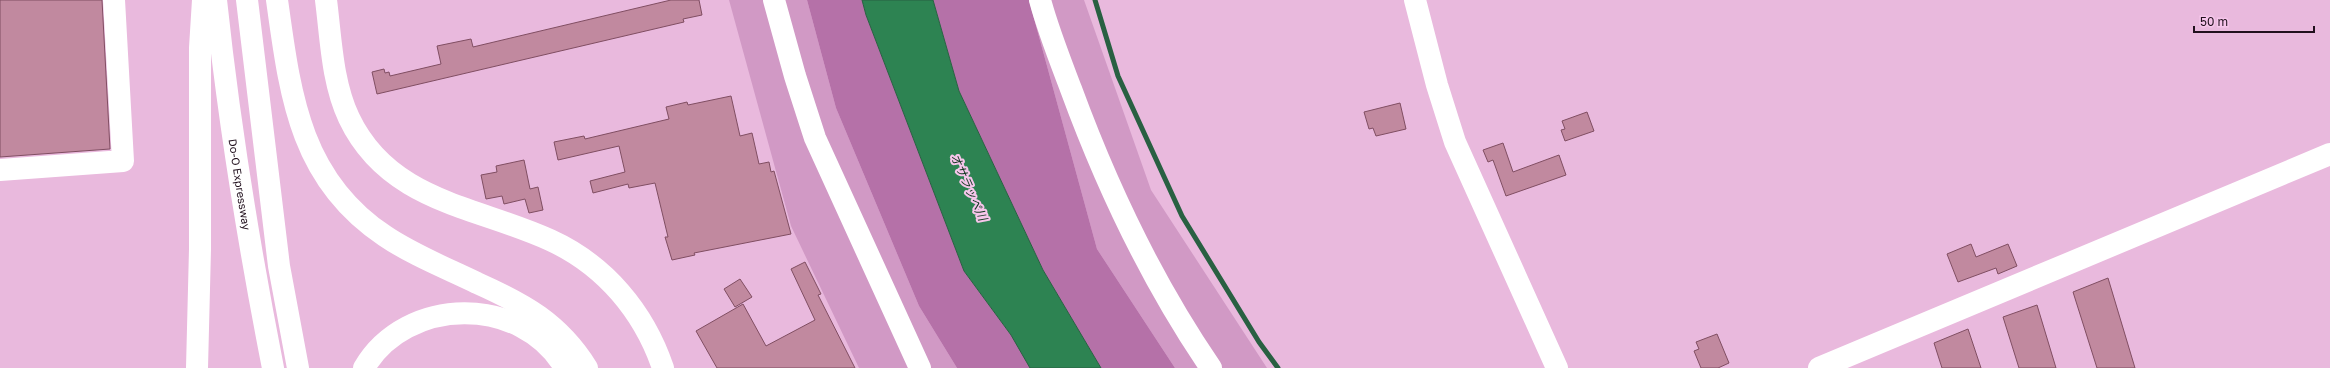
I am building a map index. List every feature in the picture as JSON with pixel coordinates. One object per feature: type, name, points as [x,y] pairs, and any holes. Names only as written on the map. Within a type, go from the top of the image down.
[{"type":"main road","points":[[0,170],[123,161],[114,0]]},
{"type":"main road","points":[[197,368],[200,249],[200,48],[203,0]]},
{"type":"main road","name":"Do-O Expressway","points":[[216,0],[223,66],[252,256],[273,368]]},
{"type":"main road","points":[[247,0],[280,266],[298,368]]},
{"type":"main road","points":[[277,0],[289,85],[299,124],[316,160],[344,201],[364,221],[391,240],[532,310],[561,334],[587,368]]},
{"type":"main road","points":[[326,0],[336,77],[342,99],[350,119],[359,134],[381,162],[404,182],[423,193],[537,235],[580,257],[606,277],[628,301],[653,340],[663,368]]},
{"type":"main road","points":[[774,0],[795,76],[815,138],[920,368]]},
{"type":"main road","points":[[1040,0],[1086,131],[1124,218],[1186,332],[1211,368]]},
{"type":"main road","points":[[1415,0],[1437,85],[1455,142],[1558,368]]},
{"type":"main road","points":[[1819,368],[2330,154]]},
{"type":"main road","points":[[364,368],[386,340],[408,325],[423,319],[453,313],[482,314],[520,327],[543,342],[564,368]]},
{"type":"shaded area","points":[[729,0],[807,0],[836,108],[919,306],[957,368],[859,368],[791,226]]},
{"type":"shaded area","points":[[807,0],[862,0],[866,15],[964,271],[1011,335],[1031,368],[957,368],[919,306],[836,108]]},
{"type":"shaded area","points":[[933,0],[1029,0],[1097,249],[1175,368],[1101,368],[1043,270],[959,91]]},
{"type":"shaded area","points":[[1029,0],[1084,0],[1151,190],[1267,368],[1175,368],[1097,249]]},
{"type":"water","name":"オサラッペ川","points":[[862,0],[933,0],[959,91],[1043,270],[1101,368],[1030,368],[1011,335],[964,271],[866,15]]},
{"type":"building","points":[[0,0],[102,0],[110,149],[0,157]]},
{"type":"building","points":[[671,0],[699,0],[702,15],[683,19],[684,22],[377,94],[372,72],[384,69],[385,73],[389,72],[390,76],[441,64],[437,46],[471,39],[473,47]]},
{"type":"building","points":[[731,96],[740,136],[752,133],[759,164],[769,162],[771,172],[774,171],[791,234],[694,253],[695,255],[672,260],[665,237],[668,237],[655,183],[629,188],[628,184],[593,193],[590,181],[625,172],[619,146],[558,160],[554,142],[584,136],[585,139],[669,119],[666,107],[687,102],[688,105]]},
{"type":"building","points":[[1400,103],[1406,129],[1376,136],[1373,128],[1369,129],[1364,112]]},
{"type":"building","points":[[1587,112],[1594,131],[1565,141],[1561,130],[1565,129],[1562,121]]},
{"type":"building","points":[[1503,143],[1513,172],[1559,155],[1566,175],[1506,196],[1493,160],[1488,162],[1483,150]]},
{"type":"building","points":[[524,160],[530,189],[538,187],[543,210],[529,213],[525,199],[504,204],[502,196],[486,199],[481,175],[497,172],[496,166]]},
{"type":"building","points":[[1971,244],[1976,257],[2008,244],[2017,266],[1998,274],[1996,268],[1958,282],[1947,254]]},
{"type":"building","points":[[805,262],[821,294],[818,295],[855,368],[717,368],[696,331],[743,304],[766,346],[815,320],[791,269]]},
{"type":"building","points":[[2108,278],[2135,368],[2097,368],[2073,292]]},
{"type":"building","points":[[740,279],[752,297],[735,307],[724,289]]},
{"type":"building","points":[[2037,305],[2056,368],[2019,368],[2003,317]]},
{"type":"building","points":[[1968,329],[1981,368],[1942,368],[1934,343]]},
{"type":"building","points":[[1717,334],[1729,363],[1718,368],[1701,368],[1694,351],[1699,349],[1696,342]]},
{"type":"waterway","points":[[1095,0],[1118,76],[1182,216],[1259,342],[1278,368]]}]
